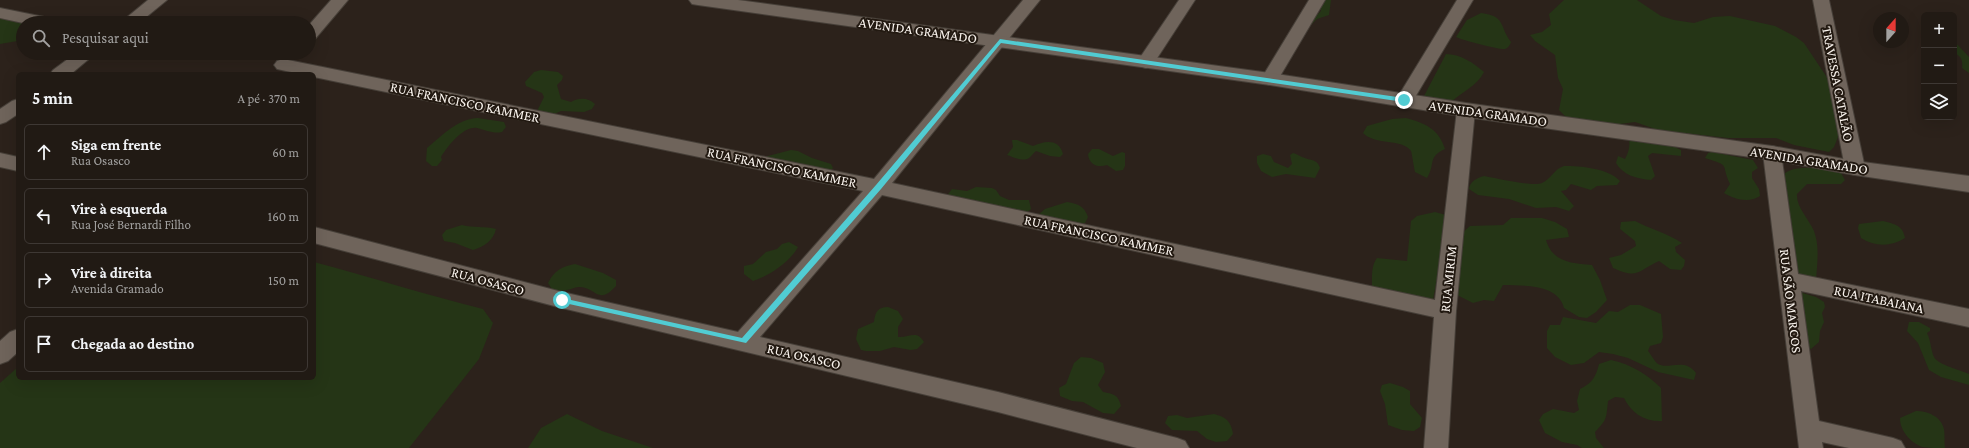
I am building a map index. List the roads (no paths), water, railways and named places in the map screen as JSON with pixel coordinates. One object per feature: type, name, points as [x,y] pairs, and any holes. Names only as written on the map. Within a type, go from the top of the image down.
[{"type":"street","points":[[137,16],[159,0]]},
{"type":"street","points":[[316,27],[340,0]]},
{"type":"street","name":"AVENIDA GRAMADO","points":[[698,0],[1270,79],[1466,110],[1772,153],[1855,168],[1969,184]]},
{"type":"street","points":[[744,341],[878,187],[1000,41],[1032,0]]},
{"type":"street","points":[[1146,62],[1186,0]]},
{"type":"street","points":[[1270,79],[1317,0]]},
{"type":"street","points":[[1404,100],[1465,0]]},
{"type":"street","name":"TRAVESSA CATALÃO","points":[[1822,0],[1855,168]]},
{"type":"street","points":[[0,13],[16,16]]},
{"type":"street","points":[[62,72],[78,60]]},
{"type":"street","name":"RUA FRANCISCO KAMMER","points":[[284,64],[878,187],[1445,311]]},
{"type":"street","points":[[0,118],[16,106]]},
{"type":"street","name":"RUA MIRIM","points":[[1436,448],[1445,311],[1466,110]]},
{"type":"street","name":"RUA SÃO MARCOS","points":[[1772,153],[1809,438]]},
{"type":"street","points":[[0,160],[16,164]]},
{"type":"street","name":"RUA OSASCO","points":[[316,236],[562,300],[744,341],[998,402],[1177,448]]},
{"type":"street","name":"RUA ITABAIANA","points":[[1788,280],[1969,318]]},
{"type":"street","points":[[0,355],[16,340]]},
{"type":"street","points":[[1809,438],[1893,448]]}]
